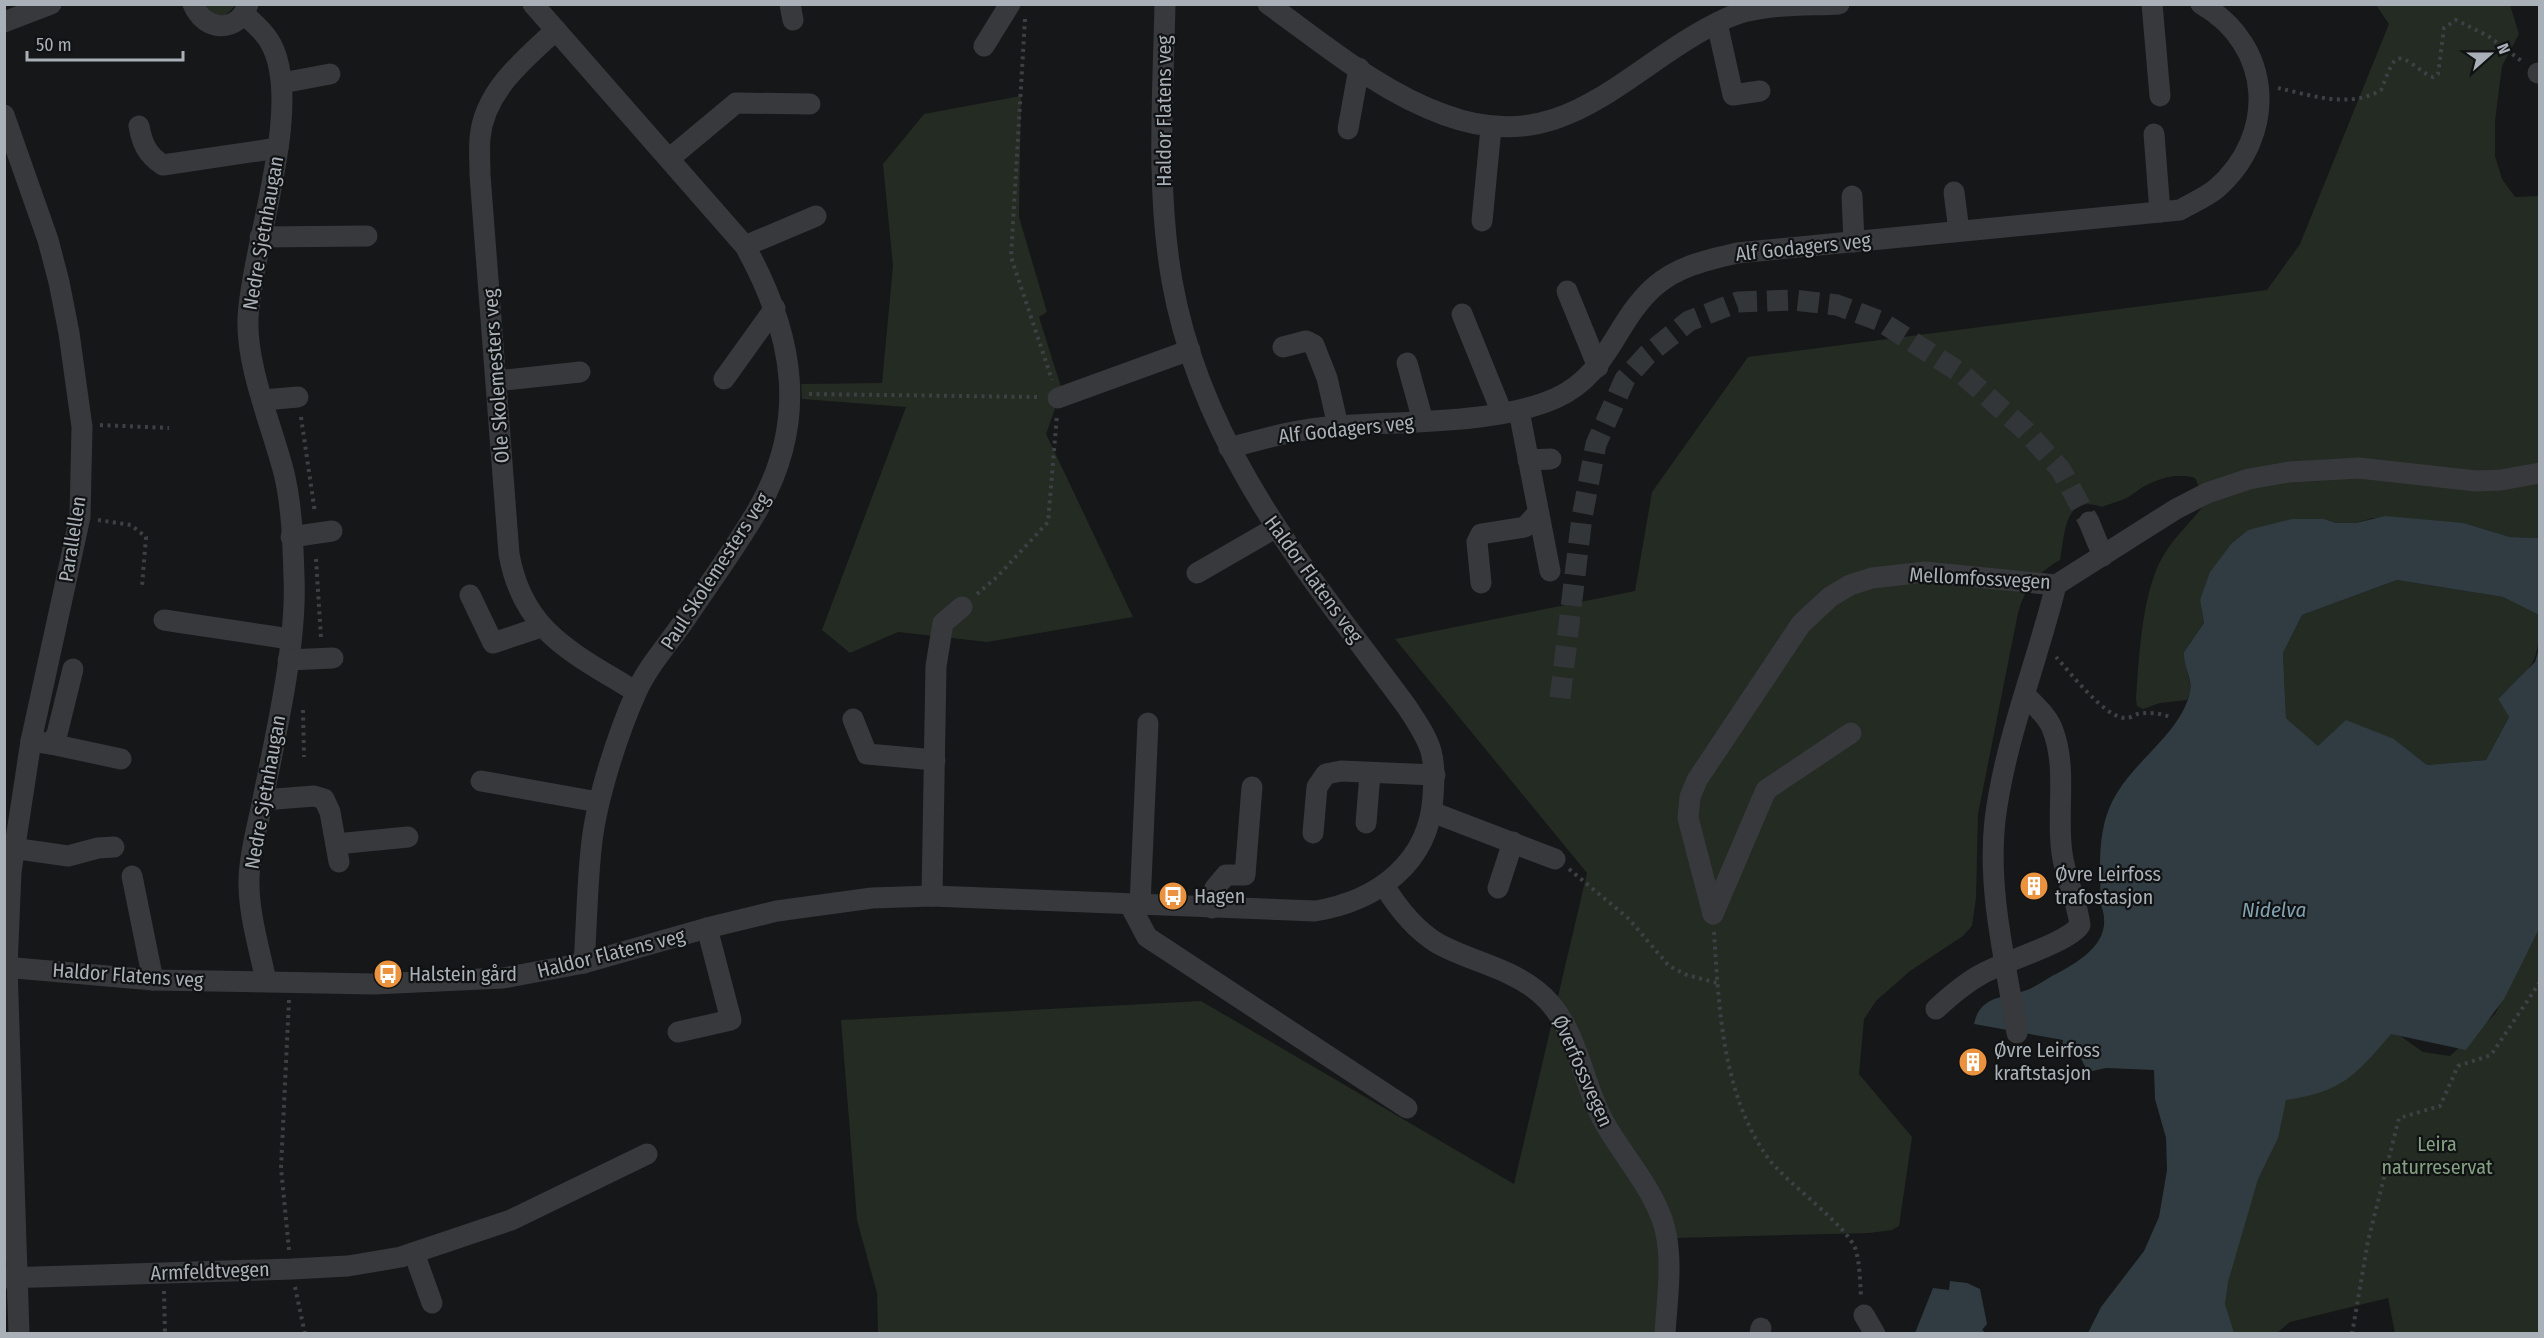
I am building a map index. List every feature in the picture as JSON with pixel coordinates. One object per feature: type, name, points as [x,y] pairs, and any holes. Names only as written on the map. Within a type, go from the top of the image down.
[{"type":"street","points":[[4,22],[51,4]]},
{"type":"street","name":"Nedre Sjetnhaugan","points":[[193,4],[203,21],[220,27],[230,26],[246,9],[273,49],[282,83],[278,148],[260,237],[248,322],[253,360],[285,476],[295,580],[288,660],[249,878],[253,919],[266,981]]},
{"type":"street","name":"Paul Skolemesters veg","points":[[533,4],[745,246],[775,308],[785,339],[790,394],[786,439],[776,473],[755,515],[636,692],[598,802],[591,841],[584,963]]},
{"type":"street","name":"Haldor Flatens veg","points":[[6,967],[153,980],[374,984],[444,982],[503,978],[584,963],[707,927],[815,904],[872,898],[932,896],[1315,911],[1350,904],[1385,886],[1404,870],[1416,854],[1425,836],[1432,812],[1435,775],[1431,753],[1424,733],[1407,707],[1275,528],[1212,416],[1190,350],[1172,282],[1165,225],[1162,167],[1165,4]]},
{"type":"street","points":[[1268,4],[1386,87],[1445,116],[1491,128],[1517,127],[1557,119],[1590,105],[1687,38],[1730,17],[1773,8],[1839,4]]},
{"type":"street","points":[[2152,4],[2160,96]]},
{"type":"street","name":"Alf Godagers veg","points":[[1229,448],[1285,432],[1510,412],[1558,397],[1580,385],[1598,367],[1638,303],[1655,286],[1689,265],[1737,253],[2180,210],[2216,189],[2244,156],[2258,125],[2260,84],[2245,46],[2223,17],[2201,4]]},
{"type":"street","points":[[984,46],[1018,10]]},
{"type":"street","points":[[1718,23],[1733,95],[1760,91]]},
{"type":"street","name":"Ole Skolemesters veg","points":[[556,30],[507,77],[486,111],[480,136],[480,175],[509,554],[521,597],[541,627],[558,642],[636,692]]},
{"type":"street","points":[[1348,129],[1359,68]]},
{"type":"street","points":[[282,83],[330,74]]},
{"type":"street","points":[[670,158],[736,104],[810,104]]},
{"type":"street","name":"Parallellen","points":[[4,115],[48,240],[59,282],[69,329],[81,424],[80,517],[41,742],[12,848],[6,967],[11,1277],[20,1334]]},
{"type":"street","points":[[139,126],[141,142],[153,159],[163,165],[278,148]]},
{"type":"street","points":[[1482,221],[1491,128]]},
{"type":"street","points":[[2154,134],[2160,212]]},
{"type":"street","points":[[1954,192],[1959,231]]},
{"type":"street","points":[[1851,196],[1854,242]]},
{"type":"street","points":[[745,246],[816,216]]},
{"type":"street","points":[[260,237],[367,236]]},
{"type":"street","points":[[1567,291],[1598,367]]},
{"type":"street","points":[[724,379],[775,308]]},
{"type":"street","points":[[1462,314],[1510,412],[1528,460],[1537,514],[1543,524],[1550,571]]},
{"type":"street","points":[[1282,347],[1306,341],[1314,345],[1327,378],[1338,426]]},
{"type":"street","points":[[1058,398],[1190,350]]},
{"type":"street","points":[[1407,363],[1423,421]]},
{"type":"street","points":[[496,381],[580,372]]},
{"type":"street","points":[[263,400],[298,397]]},
{"type":"street","points":[[1528,460],[1551,459]]},
{"type":"street","name":"Mellomfossvegen","points":[[1713,914],[1688,818],[1690,797],[1697,780],[1786,644],[1816,609],[1851,585],[1898,574],[1950,573],[2056,585],[2176,509],[2206,493],[2259,477],[2327,468],[2359,468],[2476,481],[2501,480],[2540,473]]},
{"type":"street","points":[[1481,583],[1477,542],[1481,534],[1525,527],[1537,514]]},
{"type":"street","points":[[2089,522],[2103,556]]},
{"type":"street","points":[[1197,573],[1275,528]]},
{"type":"street","points":[[291,537],[332,531]]},
{"type":"street","points":[[2017,1033],[1996,915],[1995,822],[2012,739],[2056,585]]},
{"type":"street","points":[[470,595],[493,643],[541,627]]},
{"type":"street","points":[[932,896],[936,666],[943,623],[962,607]]},
{"type":"street","points":[[164,620],[290,639]]},
{"type":"street","points":[[288,660],[333,658]]},
{"type":"street","points":[[41,742],[57,734],[73,669]]},
{"type":"street","points":[[1936,1009],[1958,989],[2006,969],[2076,931],[2080,925],[2064,868],[2059,833],[2058,750],[2052,727],[2026,696]]},
{"type":"street","points":[[853,720],[867,754],[934,760]]},
{"type":"street","points":[[1148,723],[1135,905],[1147,937],[1407,1108]]},
{"type":"street","points":[[1713,914],[1766,790],[1851,733]]},
{"type":"street","points":[[41,742],[121,759]]},
{"type":"street","points":[[1313,833],[1317,787],[1326,774],[1341,771],[1435,775]]},
{"type":"street","points":[[1366,823],[1370,774]]},
{"type":"street","points":[[481,781],[598,802]]},
{"type":"street","points":[[1212,908],[1215,888],[1226,875],[1245,875],[1252,788]]},
{"type":"street","points":[[263,800],[314,796],[324,799],[330,812],[337,853],[408,837]]},
{"type":"street","points":[[1432,812],[1555,859]]},
{"type":"street","points":[[1498,888],[1513,842]]},
{"type":"street","points":[[12,848],[68,856],[98,848],[114,847]]},
{"type":"street","points":[[132,876],[153,980]]},
{"type":"street","name":"Øverfossvegen","points":[[1385,886],[1403,913],[1437,943],[1523,980],[1556,1009],[1569,1031],[1603,1120],[1653,1201],[1664,1226],[1669,1248],[1665,1334]]},
{"type":"street","points":[[678,1032],[731,1020],[707,927]]},
{"type":"street","name":"Armfeldtvegen","points":[[11,1277],[348,1266],[414,1252],[511,1220],[647,1154]]},
{"type":"street","points":[[414,1252],[432,1303]]},
{"type":"street","points":[[1864,1315],[1875,1334]]},
{"type":"path","points":[[962,607],[997,577],[1048,522],[1058,398],[1011,257],[1018,10]]},
{"type":"path","points":[[2260,84],[2323,97],[2360,98],[2381,90],[2394,61],[2399,58],[2406,59],[2426,75],[2433,77],[2438,74],[2444,28],[2449,22],[2456,20],[2488,36],[2539,73]]},
{"type":"path","points":[[790,394],[1058,398]]},
{"type":"path","points":[[81,424],[169,428]]},
{"type":"path","points":[[80,517],[131,525],[146,537],[142,586]]},
{"type":"path","points":[[2041,641],[2094,699],[2116,715],[2126,718],[2139,714],[2158,713],[2170,717]]},
{"type":"path","points":[[1555,859],[1629,919],[1669,966],[1687,975],[1717,983]]},
{"type":"path","points":[[1713,914],[1722,1026],[1731,1071],[1749,1122],[1767,1157],[1783,1177],[1831,1219],[1856,1249],[1864,1315]]},
{"type":"path","points":[[289,981],[281,1167],[291,1259]]},
{"type":"path","points":[[2352,1334],[2368,1241],[2399,1118],[2440,1106],[2458,1066],[2491,1055],[2540,982]]},
{"type":"path","points":[[164,1273],[165,1334]]},
{"type":"path","points":[[294,1279],[305,1334]]},
{"type":"green space","points":[[202,5],[236,5],[225,16],[213,15]]},
{"type":"green space","points":[[2376,5],[2510,5],[2519,34],[2502,66],[2495,121],[2495,156],[2502,179],[2515,197],[2539,196],[2539,538],[2510,537],[2464,523],[2373,518],[2356,523],[2336,523],[2324,519],[2248,530],[2232,543],[2200,600],[2204,623],[2184,652],[2191,690],[2187,700],[2160,703],[2143,709],[2137,706],[2136,699],[2143,623],[2151,585],[2169,546],[2206,502],[2195,478],[2178,476],[2154,482],[2126,498],[2102,507],[2089,504],[2073,511],[2065,528],[2060,560],[2038,576],[2028,588],[2018,613],[1978,814],[1976,898],[1972,926],[1963,936],[1910,971],[1876,1001],[1864,1019],[1859,1074],[1912,1137],[1899,1226],[1892,1230],[1869,1233],[1674,1238],[1656,1333],[878,1333],[877,1293],[857,1220],[841,1020],[1201,1001],[1514,1184],[1587,873],[1395,639],[1635,591],[1652,492],[1748,357],[2267,290],[2300,244],[2389,24]]},
{"type":"green space","points":[[1021,96],[1019,217],[1047,312],[1039,317],[1062,390],[1046,434],[1133,617],[987,642],[898,632],[850,653],[822,630],[906,407],[802,399],[801,384],[882,383],[893,266],[883,164],[924,114]]},
{"type":"green space","points":[[2397,580],[2503,597],[2539,615],[2536,655],[2527,671],[2498,699],[2509,717],[2486,760],[2427,765],[2394,739],[2319,747],[2286,718],[2283,653],[2302,615]]},
{"type":"green space","name":"Leira naturreservat","points":[[2539,929],[2539,1333],[2395,1333],[2388,1298],[2290,1322],[2277,1333],[2225,1333],[2221,1281],[2237,1250],[2232,1211],[2273,1100],[2392,1030],[2423,1052],[2450,1056],[2495,1014]]},
{"type":"water","name":"Nidelva","points":[[2385,516],[2464,523],[2510,537],[2539,538],[2539,615],[2503,597],[2397,580],[2302,615],[2283,653],[2286,718],[2318,746],[2346,720],[2394,739],[2427,765],[2486,760],[2509,717],[2498,699],[2535,662],[2539,649],[2539,929],[2504,999],[2466,1050],[2391,1034],[2357,1071],[2335,1086],[2305,1097],[2286,1100],[2278,1138],[2258,1179],[2228,1282],[2225,1304],[2234,1333],[2088,1333],[2101,1307],[2144,1251],[2159,1217],[2167,1170],[2166,1138],[2155,1099],[2154,1070],[2106,1068],[2088,1072],[2078,1053],[2062,1048],[2063,1040],[1974,1024],[1977,1015],[1987,1003],[2031,988],[2073,964],[2084,957],[2099,940],[2104,918],[2101,905],[2102,833],[2110,806],[2136,768],[2178,720],[2185,706],[2191,687],[2184,652],[2204,623],[2200,600],[2210,572],[2232,543],[2248,530],[2292,519],[2324,519],[2336,523],[2356,523]]},
{"type":"water","points":[[1950,1281],[1967,1283],[1980,1289],[1987,1324],[1982,1330],[1986,1333],[1915,1333],[1933,1288],[1949,1290]]},
{"type":"tunnel","points":[[1560,698],[1582,517],[1596,444],[1625,379],[1647,355],[1689,321],[1738,302],[1794,300],[1837,305],[1880,321],[1961,373],[2026,431],[2061,470],[2089,522]]},
{"type":"place","name":"Øvre Leirfoss trafostasjon","points":[[2034,886]]},
{"type":"place","name":"Hagen","points":[[1173,896]]},
{"type":"place","name":"Halstein gård","points":[[388,974]]},
{"type":"place","name":"Øvre Leirfoss kraftstasjon","points":[[1973,1062]]}]
